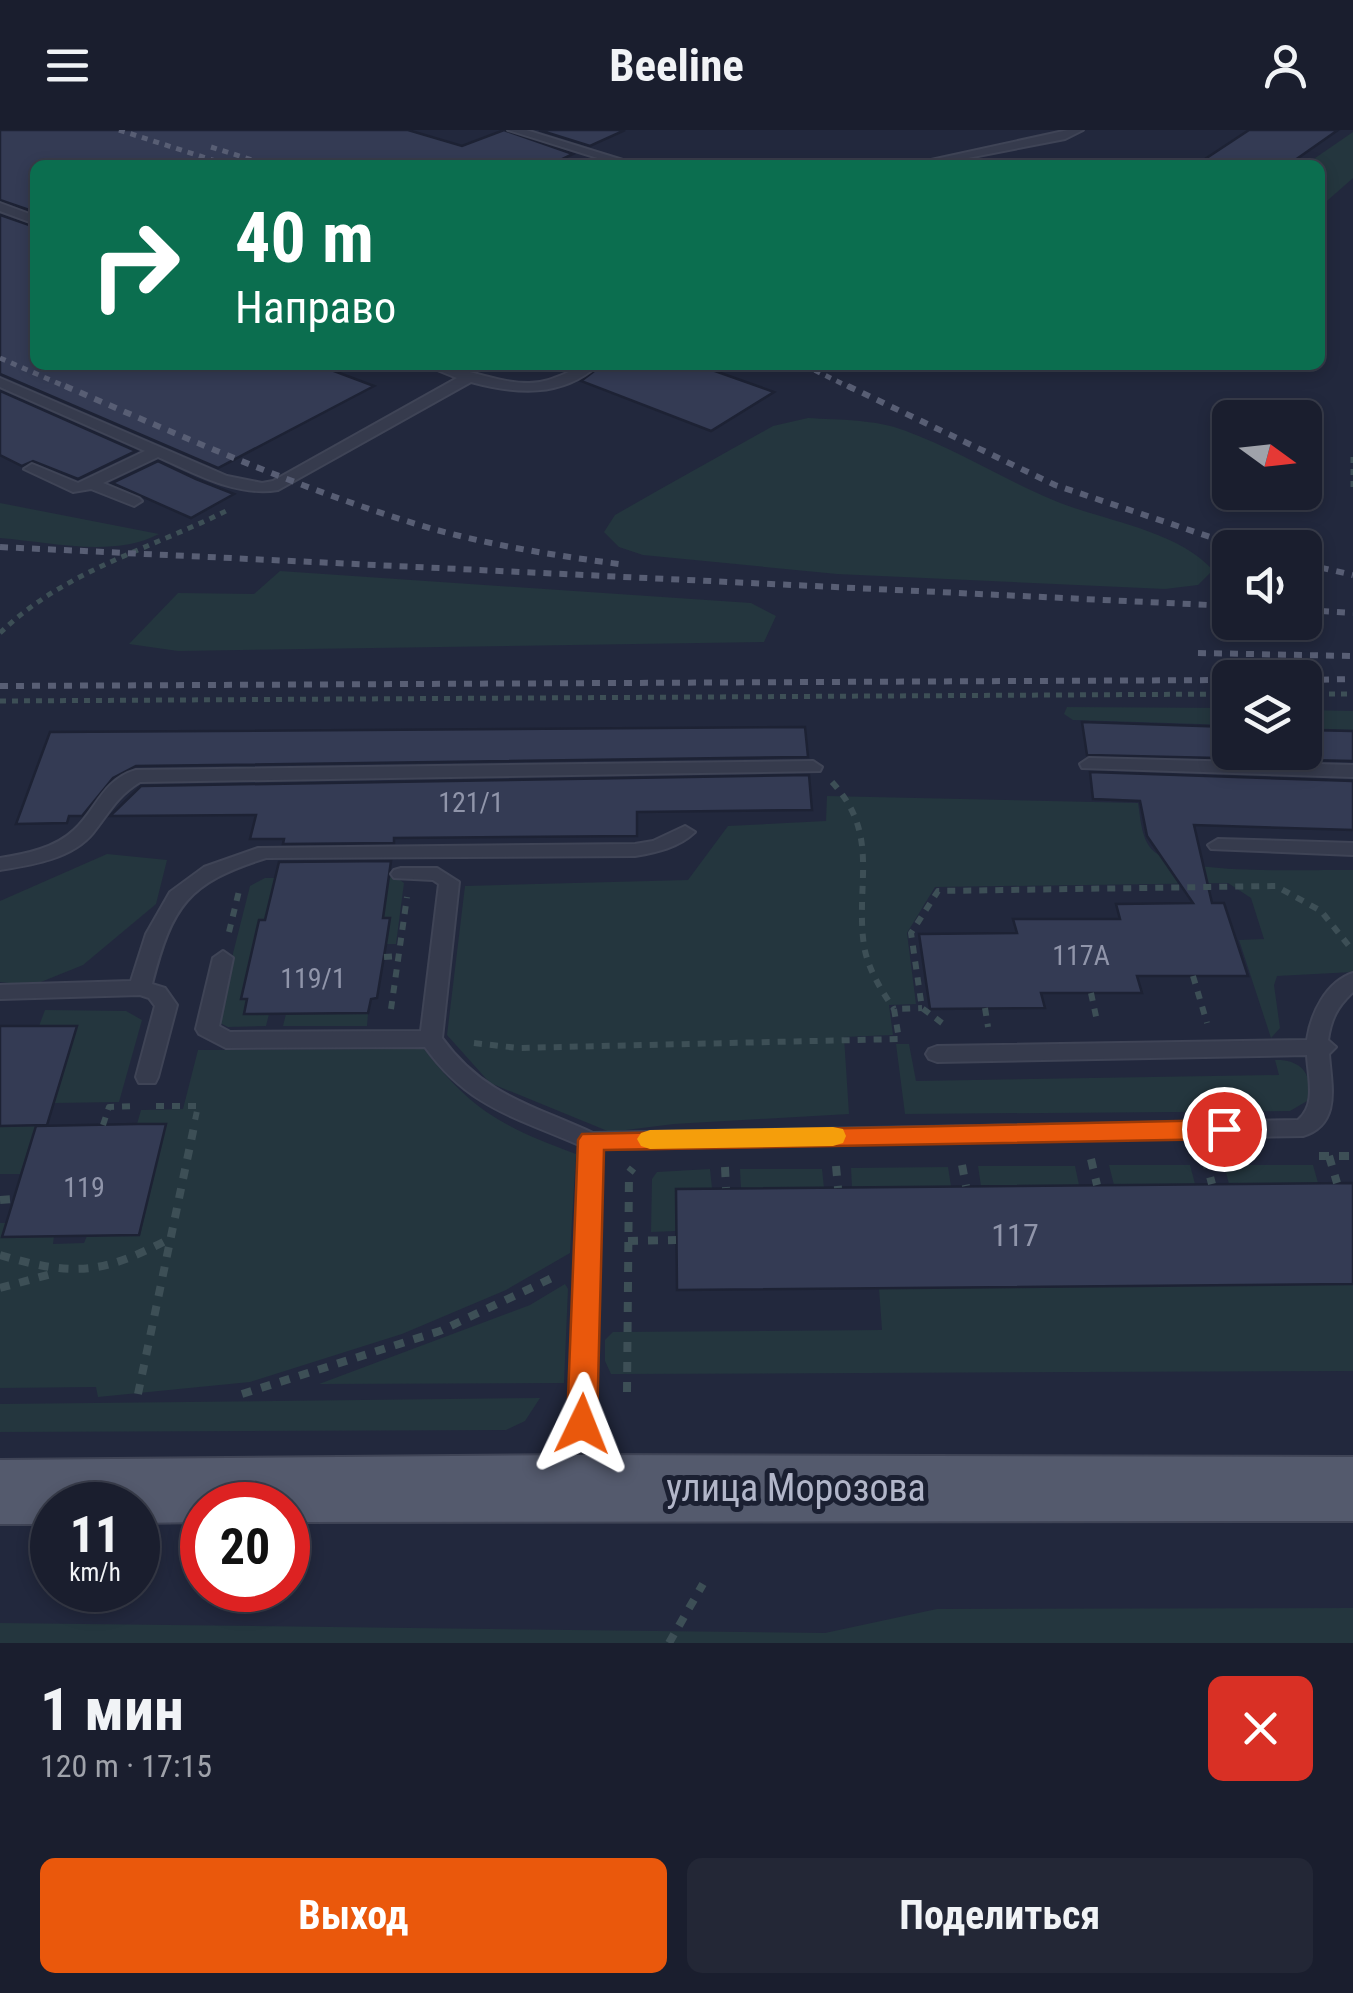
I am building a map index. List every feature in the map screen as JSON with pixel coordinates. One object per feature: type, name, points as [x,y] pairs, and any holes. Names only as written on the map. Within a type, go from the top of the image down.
[{"type":"main road","name":"улица Морозова","points":[[0,1492],[580,1487],[1353,1490]]},
{"type":"lane","points":[[514,130],[616,160]]},
{"type":"lane","points":[[940,160],[1065,136],[1076,130]]},
{"type":"lane","points":[[0,207],[30,218]]},
{"type":"lane","points":[[446,370],[468,378],[541,386],[564,382],[583,370]]},
{"type":"lane","points":[[0,382],[223,480],[262,488],[278,484],[468,378]]},
{"type":"lane","points":[[32,469],[78,489],[158,451]]},
{"type":"lane","points":[[90,483],[134,501]]},
{"type":"lane","points":[[1088,764],[1353,772]]},
{"type":"lane","points":[[0,864],[62,846],[86,829],[108,792],[136,776],[813,767]]},
{"type":"lane","points":[[140,988],[154,930],[168,905],[188,884],[230,862],[266,852],[635,850],[658,846],[685,832]]},
{"type":"lane","points":[[1218,845],[1353,849]]},
{"type":"lane","points":[[406,874],[437,874],[449,882],[431,1039],[452,1068],[480,1092],[591,1140],[1303,1128],[1324,1122],[1338,1106],[1338,1088],[1324,1047],[1324,1016],[1339,990],[1353,980]]},
{"type":"lane","points":[[223,958],[207,1029],[213,1036],[226,1040],[431,1039]]},
{"type":"lane","points":[[0,992],[140,988],[158,993],[166,1005],[147,1077]]},
{"type":"lane","points":[[937,1054],[1324,1047]]},
{"type":"lane","points":[[580,1487],[591,1140]]},
{"type":"path","points":[[1353,458],[1353,490]]},
{"type":"path","points":[[0,634],[17,614],[51,590],[189,531],[278,484]]},
{"type":"path","points":[[0,701],[1212,694]]},
{"type":"path","points":[[1322,694],[1353,694]]},
{"type":"path","points":[[431,1039],[518,1048],[899,1039],[894,1008],[874,977],[864,944],[865,856],[859,816],[843,791],[813,767]]},
{"type":"path","points":[[223,958],[243,874]]},
{"type":"path","points":[[390,1021],[406,874]]},
{"type":"path","points":[[922,1008],[911,933],[938,891],[1276,886],[1312,900],[1328,913],[1353,951]]},
{"type":"path","points":[[384,956],[398,956]]},
{"type":"path","points":[[1193,976],[1208,1029]]},
{"type":"path","points":[[1091,993],[1100,1030]]},
{"type":"path","points":[[894,1008],[922,1008],[955,1032]]},
{"type":"path","points":[[140,1106],[147,1077]]},
{"type":"path","points":[[103,1125],[109,1107],[198,1106],[138,1394]]},
{"type":"path","points":[[1329,1156],[1337,1183]]},
{"type":"path","points":[[1205,1157],[1212,1184]]},
{"type":"path","points":[[961,1158],[966,1186]]},
{"type":"path","points":[[1091,1158],[1097,1185]]},
{"type":"path","points":[[725,1160],[726,1188]]},
{"type":"path","points":[[836,1160],[838,1188]]},
{"type":"path","points":[[627,1392],[629,1173],[634,1167],[653,1163]]},
{"type":"path","points":[[0,1200],[13,1199]]},
{"type":"path","points":[[0,1288],[56,1272],[106,1271],[170,1238]]},
{"type":"path","points":[[628,1241],[676,1240]]},
{"type":"path","points":[[0,1256],[56,1272]]},
{"type":"path","points":[[242,1394],[397,1346],[517,1299],[588,1256]]},
{"type":"path","points":[[669,1643],[703,1584]]},
{"type":"shaded area","points":[[1353,132],[1353,178],[1325,203],[1325,160],[1312,160]]},
{"type":"shaded area","points":[[808,418],[894,427],[1053,500],[1159,535],[1197,556],[1212,571],[1198,585],[1165,589],[837,574],[643,555],[619,547],[604,532],[615,515],[773,426]]},
{"type":"shaded area","points":[[0,503],[159,534],[102,547],[0,538]]},
{"type":"shaded area","points":[[280,571],[751,603],[776,616],[764,642],[178,651],[129,644],[178,593],[254,594]]},
{"type":"shaded area","points":[[1067,707],[1212,708],[1212,724],[1073,720],[1064,714]]},
{"type":"shaded area","points":[[1322,710],[1353,711],[1353,730],[1322,729]]},
{"type":"shaded area","points":[[827,796],[1138,803],[1147,843],[1156,853],[1172,860],[1221,868],[1353,870],[1353,972],[1277,976],[1274,985],[1280,1028],[1271,1038],[1239,940],[1264,939],[1251,898],[1228,883],[935,887],[907,933],[916,1004],[889,1005],[893,1035],[844,1037],[849,1114],[674,1124],[610,1132],[490,1083],[447,1035],[465,886],[688,880],[728,826],[826,821]]},
{"type":"shaded area","points":[[107,854],[167,860],[156,904],[83,965],[31,986],[0,982],[0,901]]},
{"type":"shaded area","points":[[396,877],[404,883],[396,944],[386,944],[390,919],[383,918],[384,904],[268,905],[265,920],[259,921],[242,998],[247,999],[245,1014],[269,1014],[266,1026],[228,1027],[216,1021],[250,886],[265,878]]},
{"type":"shaded area","points":[[45,1010],[126,1011],[142,1020],[119,1102],[54,1103],[77,1026],[39,1026]]},
{"type":"shaded area","points":[[368,1013],[367,1026],[283,1026],[286,1014]]},
{"type":"shaded area","points":[[896,1044],[909,1044],[916,1081],[1279,1075],[1275,1060],[1284,1060],[1304,1070],[1309,1092],[1307,1101],[1290,1111],[905,1114]]},
{"type":"shaded area","points":[[424,1049],[458,1088],[491,1115],[576,1154],[570,1253],[506,1290],[402,1334],[250,1382],[98,1397],[96,1387],[0,1388],[0,1223],[6,1223],[2,1237],[54,1236],[53,1244],[84,1243],[87,1236],[140,1235],[166,1125],[137,1124],[141,1110],[183,1109],[198,1050]]},
{"type":"shaded area","points":[[36,1125],[20,1174],[0,1174],[0,1126]]},
{"type":"shaded area","points":[[1109,1165],[1190,1165],[1195,1184],[1114,1185]]},
{"type":"shaded area","points":[[1224,1165],[1313,1165],[1318,1183],[1229,1184]]},
{"type":"shaded area","points":[[978,1166],[1075,1166],[1079,1185],[981,1186]]},
{"type":"shaded area","points":[[948,1167],[951,1186],[852,1187],[851,1168]]},
{"type":"shaded area","points":[[710,1169],[712,1188],[676,1189],[676,1231],[651,1232],[652,1179],[657,1172]]},
{"type":"shaded area","points":[[740,1169],[822,1169],[824,1188],[741,1188]]},
{"type":"shaded area","points":[[565,1284],[568,1289],[564,1383],[319,1384],[530,1305]]},
{"type":"shaded area","points":[[1353,1284],[1353,1371],[611,1374],[605,1361],[605,1340],[613,1332],[882,1330],[879,1288]]},
{"type":"shaded area","points":[[540,1398],[525,1421],[506,1430],[0,1432],[0,1404]]},
{"type":"shaded area","points":[[1353,1608],[1353,1643],[0,1643],[0,1623],[825,1633],[937,1609]]},
{"type":"building","points":[[0,130],[408,130],[462,146],[504,130],[573,154],[560,160],[30,160],[30,210],[0,200]]},
{"type":"building","points":[[539,130],[625,130],[590,146]]},
{"type":"building","points":[[1249,130],[1338,130],[1295,160],[1204,160]]},
{"type":"building","points":[[0,215],[30,225],[30,370],[331,370],[374,386],[218,468],[0,374]]},
{"type":"building","points":[[595,370],[712,370],[774,392],[711,431],[581,381]]},
{"type":"building","points":[[0,391],[136,451],[78,479],[33,461],[22,466],[0,455]]},
{"type":"building","points":[[158,461],[234,494],[191,518],[112,483]]},
{"type":"building","points":[[1082,722],[1212,726],[1212,758],[1087,755]]},
{"type":"building","points":[[805,727],[808,757],[136,766],[113,778],[82,816],[69,816],[67,823],[16,824],[50,732]]},
{"type":"building","points":[[1322,730],[1353,731],[1353,761],[1322,760]]},
{"type":"building","points":[[1090,772],[1353,781],[1353,830],[1194,825],[1212,903],[1224,903],[1248,976],[1137,976],[1142,993],[1041,993],[1045,1008],[930,1009],[919,934],[1017,933],[1013,919],[1120,919],[1116,904],[1193,903],[1147,836],[1140,801],[1093,799]]},
{"type":"building","points":[[809,775],[812,810],[637,812],[637,836],[394,838],[394,843],[283,844],[284,839],[250,839],[256,815],[110,816],[141,786]]},
{"type":"building","points":[[391,861],[383,918],[390,918],[377,998],[371,999],[368,1013],[244,1014],[247,999],[241,999],[259,920],[265,920],[279,862]]},
{"type":"building","points":[[0,1026],[77,1026],[47,1125],[0,1126]]},
{"type":"building","points":[[166,1124],[139,1235],[2,1237],[36,1126]]},
{"type":"building","points":[[1353,1183],[1353,1284],[677,1290],[676,1189]]},
{"type":"railway","points":[[119,130],[212,160]]},
{"type":"railway","points":[[211,147],[252,160]]},
{"type":"railway","points":[[0,358],[71,389]]},
{"type":"railway","points":[[814,370],[853,389]]},
{"type":"railway","points":[[65,386],[282,477],[416,524],[517,548],[619,564]]},
{"type":"railway","points":[[848,386],[1055,485],[1212,538]]},
{"type":"railway","points":[[0,547],[1212,605]]},
{"type":"railway","points":[[1322,568],[1353,575]]},
{"type":"railway","points":[[1322,611],[1353,613]]},
{"type":"railway","points":[[1198,653],[1353,656]]},
{"type":"railway","points":[[1322,680],[1353,679]]},
{"type":"railway","points":[[0,686],[1212,680]]},
{"type":"slow traffic","points":[[650,1139],[833,1136]]},
{"type":"route","points":[[582,1424],[591,1140],[1224,1129]]}]
